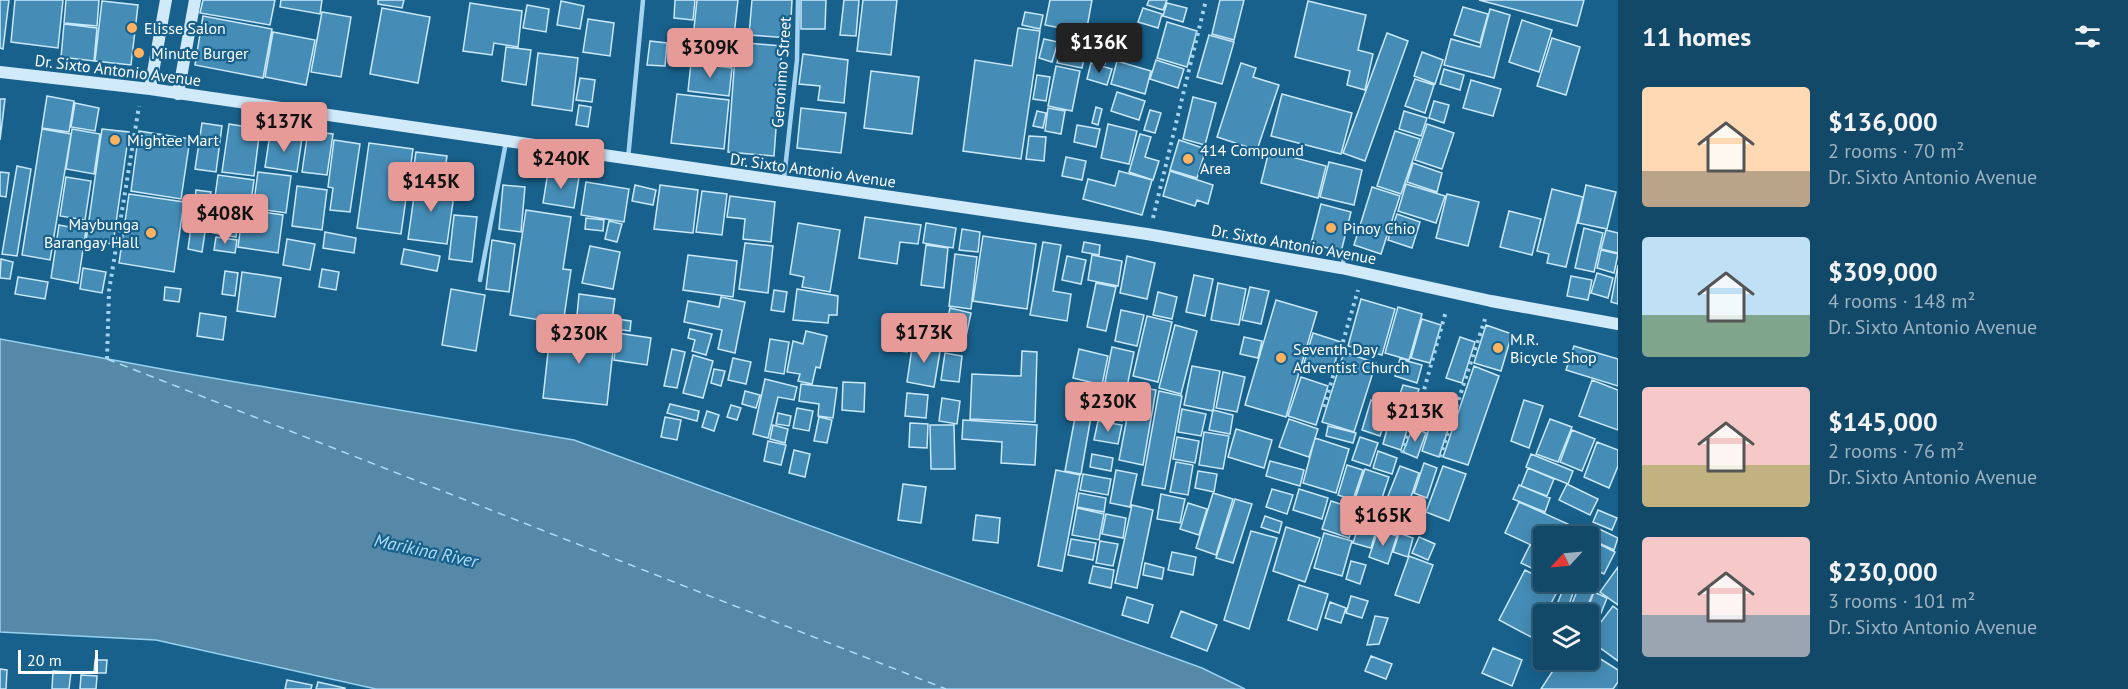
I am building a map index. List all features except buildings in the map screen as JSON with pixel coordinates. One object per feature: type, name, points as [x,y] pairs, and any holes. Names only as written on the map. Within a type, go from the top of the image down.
[{"type":"main road","points":[[146,88],[166,0]]},
{"type":"main road","points":[[178,94],[195,0]]},
{"type":"main road","name":"Dr. Sixto Antonio Avenue","points":[[0,72],[146,88],[1148,234],[1341,268],[1451,293],[1618,324]]},
{"type":"lane","points":[[628,160],[643,0]]},
{"type":"lane","name":"Geronimo Street","points":[[783,182],[797,60],[798,0]]},
{"type":"lane","points":[[480,280],[506,142]]},
{"type":"lane","points":[[1341,268],[1347,253]]},
{"type":"path","points":[[1157,204],[1206,0]]},
{"type":"path","points":[[107,359],[109,291],[146,88]]},
{"type":"path","points":[[1324,407],[1363,273]]},
{"type":"path","points":[[1402,453],[1424,390],[1451,293]]},
{"type":"path","points":[[1440,458],[1484,323]]},
{"type":"water","name":"Marikina River","points":[[0,339],[574,440],[1202,668],[1245,689],[376,689],[156,640],[0,632]]},
{"type":"ferry route","points":[[107,359],[946,689]]},
{"type":"place","name":"Elisse Salon","points":[[132,28]]},
{"type":"place","name":"Minute Burger","points":[[139,53]]},
{"type":"place","name":"Mightee Mart","points":[[115,140]]},
{"type":"place","name":"414 Compound Area","points":[[1188,159]]},
{"type":"place","name":"Pinoy Chio","points":[[1331,228]]},
{"type":"place","name":"Maybunga Barangay Hall","points":[[151,233]]},
{"type":"place","name":"M.R. Bicycle Shop","points":[[1498,348]]},
{"type":"place","name":"Seventh Day Adventist Church","points":[[1281,358]]}]
